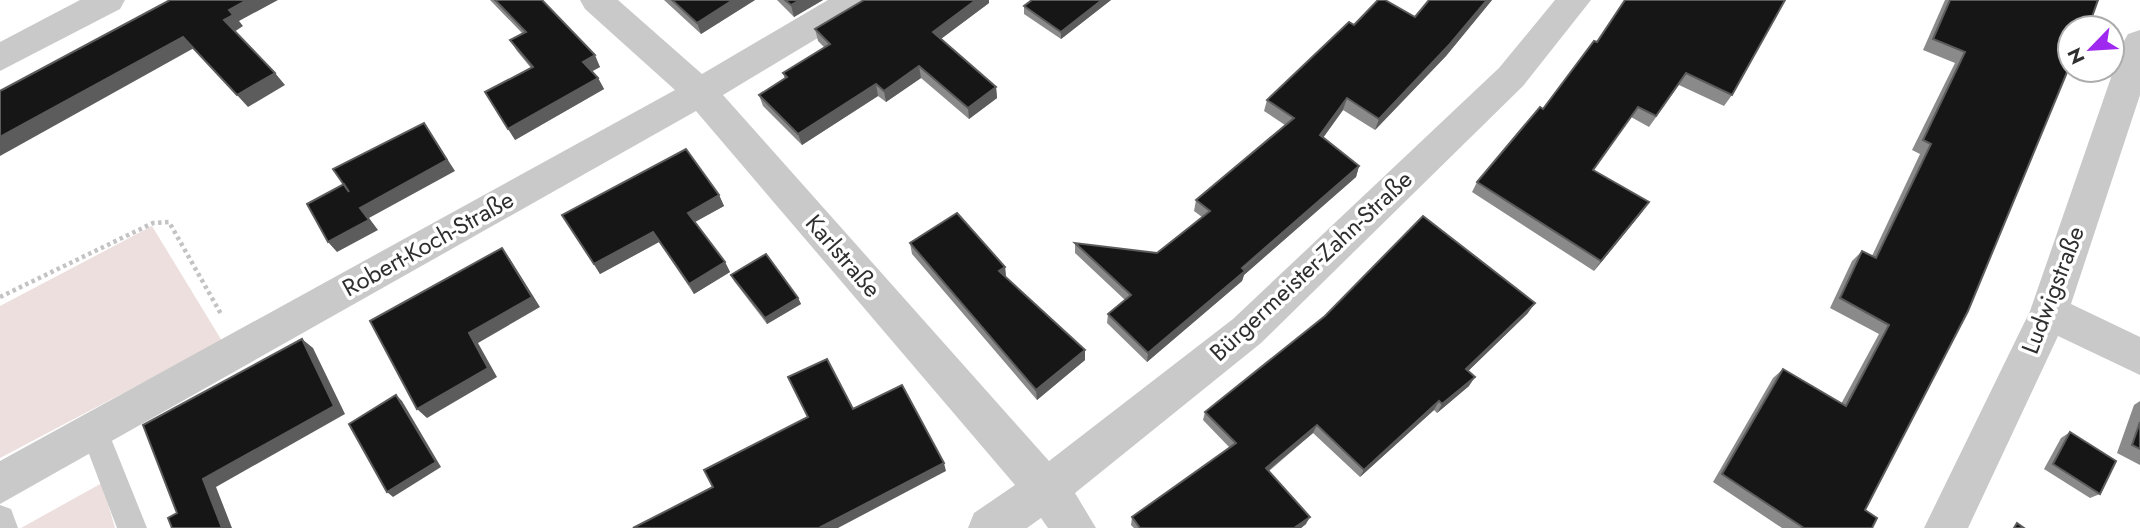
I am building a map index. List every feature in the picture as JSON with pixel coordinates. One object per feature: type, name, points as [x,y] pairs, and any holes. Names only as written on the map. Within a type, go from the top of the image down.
[{"type":"street","points":[[0,58],[108,0]]},
{"type":"street","name":"Karlstraße","points":[[597,0],[700,92],[1046,489],[1074,528]]},
{"type":"street","name":"Robert-Koch-Straße","points":[[0,484],[700,92],[854,0]]},
{"type":"street","name":"Bürgermeister-Zahn-Straße","points":[[990,528],[1046,489],[1247,331],[1511,77],[1574,0]]},
{"type":"street","name":"Ludwigstraße","points":[[1946,528],[2049,312],[2140,43]]},
{"type":"street","points":[[2049,312],[2140,357]]},
{"type":"lane","points":[[94,430],[132,528]]},
{"type":"lane","points":[[0,519],[3,528]]},
{"type":"path","points":[[0,297],[153,223],[169,222],[184,244],[240,349]]},
{"type":"shaded area","points":[[152,226],[222,341],[0,458],[0,306]]},
{"type":"shaded area","points":[[102,483],[115,528],[21,528]]},
{"type":"building","points":[[170,0],[247,0],[229,10],[233,15],[224,20],[275,73],[237,95],[183,37],[0,137],[0,91]]},
{"type":"building","points":[[495,0],[542,0],[595,55],[583,62],[598,78],[508,129],[485,92],[533,67],[510,40],[526,32]]},
{"type":"building","points":[[672,0],[733,0],[697,23]]},
{"type":"building","points":[[785,0],[800,0],[791,5]]},
{"type":"building","points":[[864,0],[976,0],[933,32],[996,87],[968,108],[919,66],[884,91],[876,84],[798,134],[759,95],[787,77],[783,73],[830,44],[815,29]]},
{"type":"building","points":[[1032,0],[1102,0],[1061,32],[1024,6]]},
{"type":"building","points":[[1378,0],[1385,0],[1415,17],[1429,0],[1487,0],[1450,44],[1379,119],[1347,98],[1320,135],[1359,166],[1242,268],[1245,271],[1148,353],[1108,314],[1131,295],[1075,243],[1157,253],[1210,211],[1196,200],[1294,118],[1267,100],[1349,22],[1354,25]]},
{"type":"building","points":[[1625,0],[1785,0],[1732,95],[1686,73],[1656,116],[1638,107],[1593,170],[1649,202],[1601,261],[1477,182],[1540,107],[1543,109],[1594,41],[1597,42]]},
{"type":"building","points":[[1950,0],[2098,0],[2093,14],[2056,14],[2056,84],[2062,84],[1968,311],[1865,510],[1877,518],[1872,528],[1804,528],[1722,474],[1783,369],[1846,406],[1889,325],[1840,298],[1862,251],[1876,258],[1931,144],[1923,140],[1965,52],[1933,39]]},
{"type":"building","points":[[424,123],[447,160],[360,208],[369,220],[328,242],[307,204],[344,184],[333,169]]},
{"type":"building","points":[[686,149],[719,195],[688,213],[725,262],[689,284],[653,232],[594,264],[562,215]]},
{"type":"building","points":[[957,213],[1005,267],[999,271],[1085,350],[1036,390],[910,243]]},
{"type":"building","points":[[1423,216],[1535,303],[1466,369],[1475,377],[1442,404],[1439,401],[1364,470],[1317,425],[1266,468],[1310,517],[1294,528],[1140,528],[1132,517],[1236,443],[1205,412],[1325,316]]},
{"type":"building","points":[[502,248],[532,297],[469,333],[488,368],[417,409],[370,321]]},
{"type":"building","points":[[766,254],[798,298],[765,318],[731,275]]},
{"type":"building","points":[[302,339],[334,406],[203,479],[222,528],[172,528],[168,518],[177,513],[143,425]]},
{"type":"building","points":[[827,359],[853,409],[902,385],[944,463],[819,528],[633,528],[713,487],[704,470],[808,417],[788,377]]},
{"type":"building","points":[[396,395],[436,462],[387,492],[349,424]]},
{"type":"building","points":[[2140,422],[2140,449],[2132,445]]},
{"type":"building","points":[[2070,432],[2116,461],[2100,494],[2053,464]]}]
